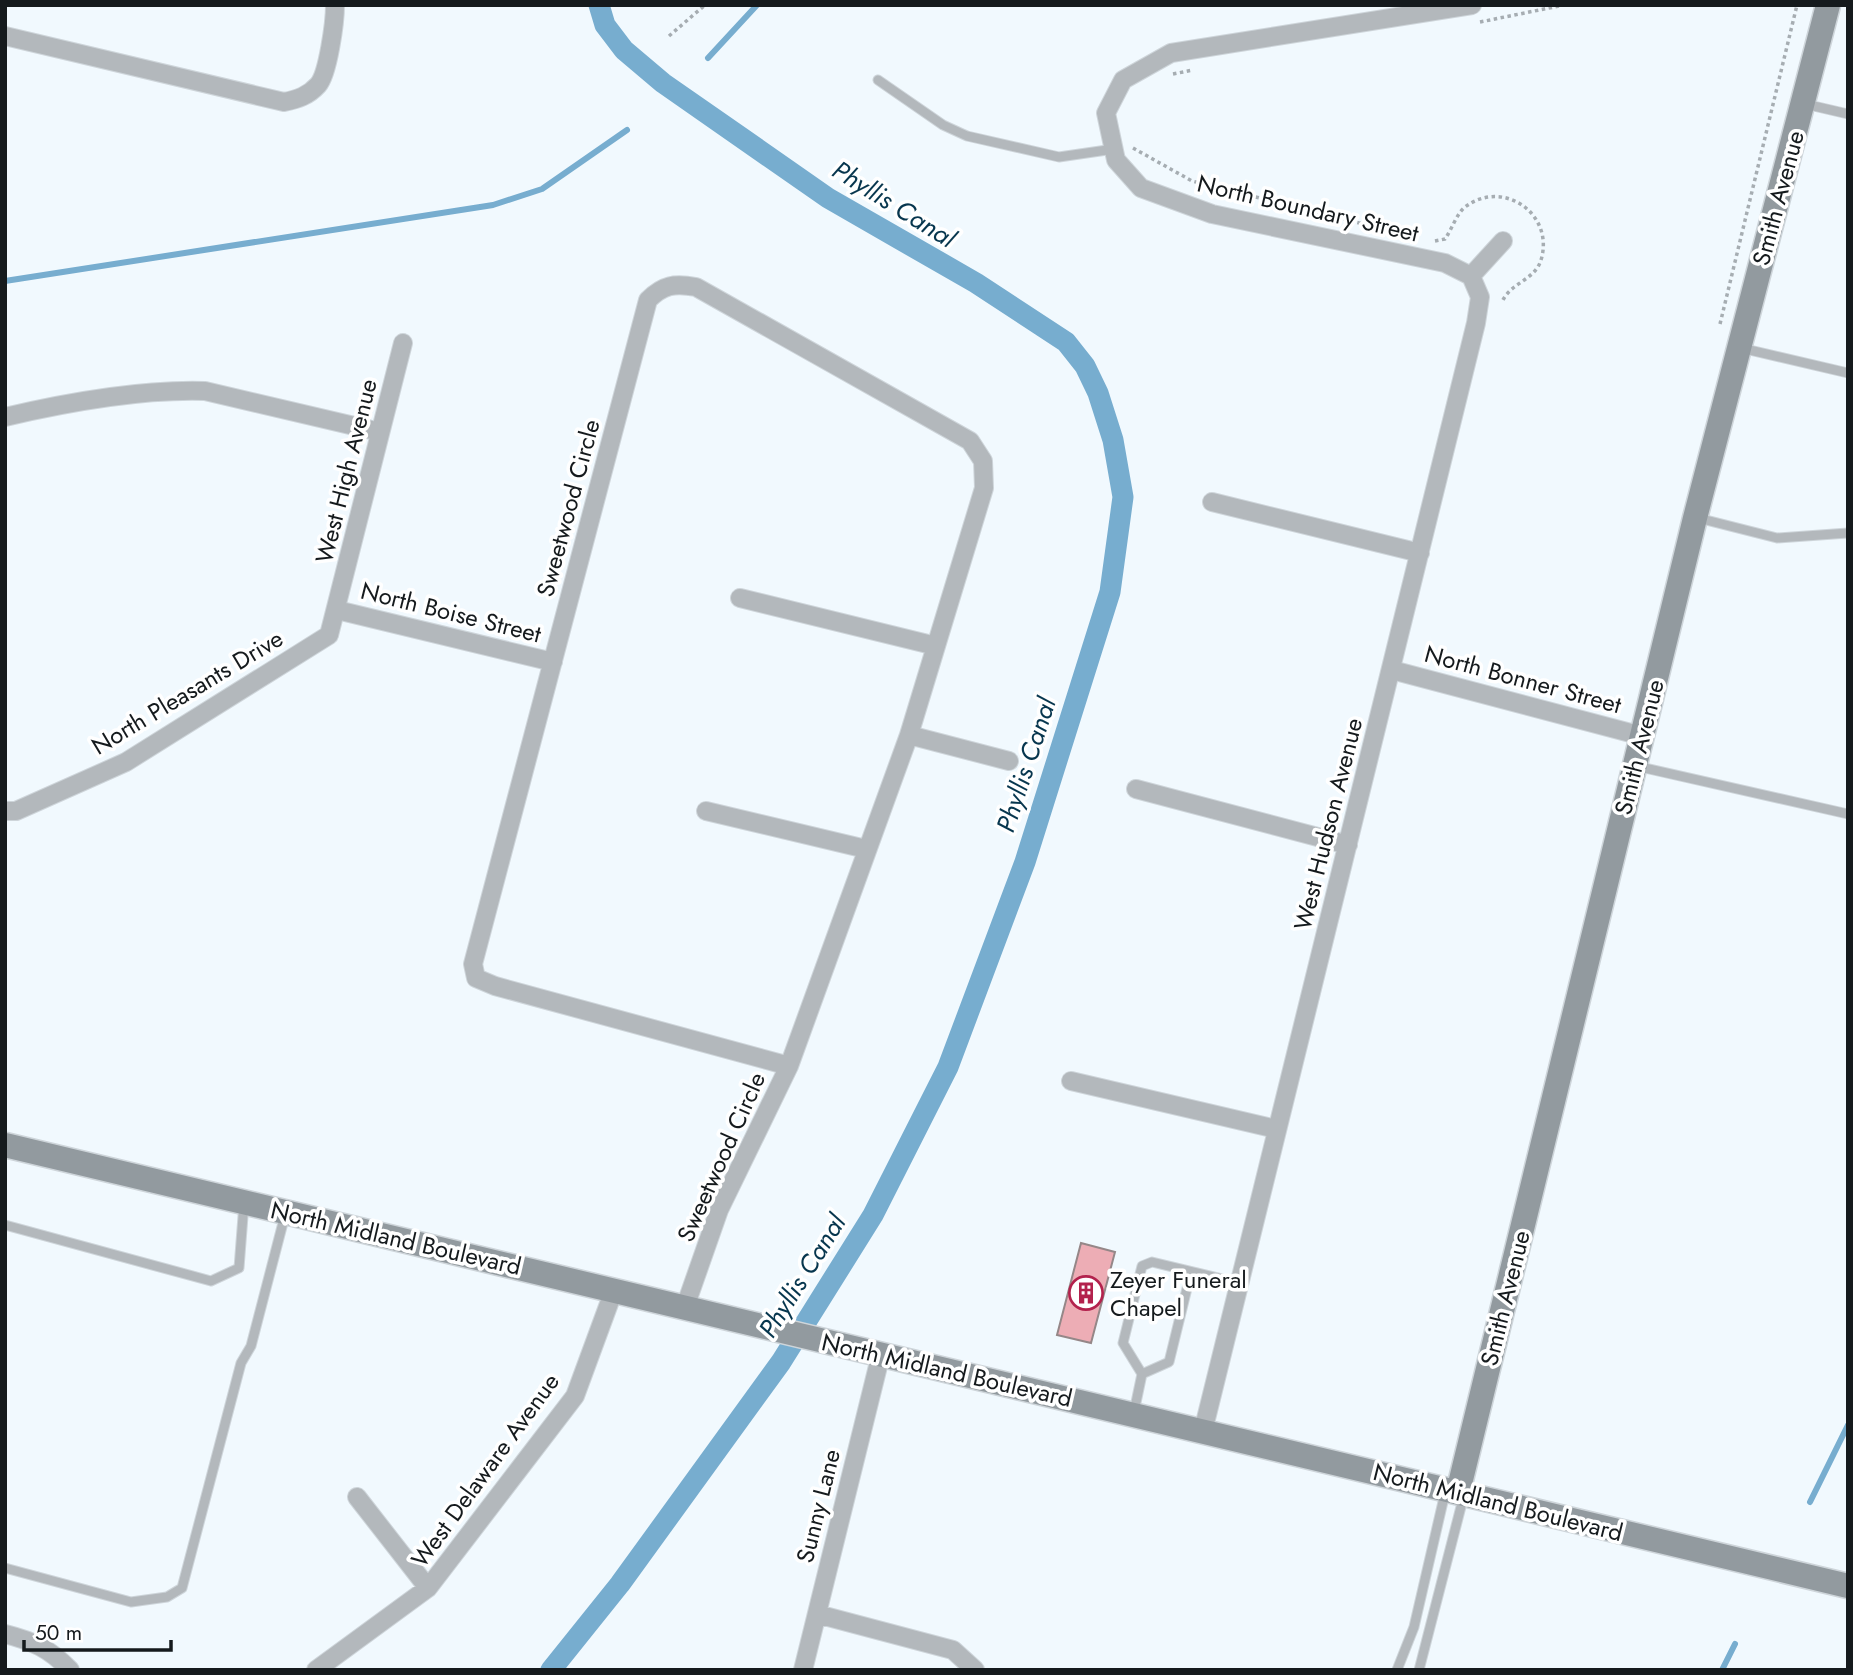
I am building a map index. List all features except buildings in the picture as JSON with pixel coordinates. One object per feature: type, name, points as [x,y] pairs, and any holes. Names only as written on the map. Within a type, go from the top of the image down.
[{"type":"main road","name":"Smith Avenue","points":[[1456,1491],[1695,518],[1828,5]]},
{"type":"main road","name":"North Midland Boulevard","points":[[5,1145],[1848,1586]]},
{"type":"street","points":[[5,36],[284,102],[302,99],[320,83],[335,23],[335,5]]},
{"type":"street","points":[[1122,145],[1107,113],[1117,88],[1122,80],[1171,52],[1471,14]]},
{"type":"street","name":"North Boundary Street","points":[[1122,145],[1116,160],[1141,188],[1188,208],[1446,263],[1471,276]]},
{"type":"street","points":[[1471,276],[1503,241]]},
{"type":"street","name":"West Hudson Avenue","points":[[1203,1431],[1392,670],[1480,297],[1471,276]]},
{"type":"street","name":"Sweetwood Circle","points":[[685,1307],[719,1210],[789,1066],[909,735],[984,488],[984,461],[970,442],[696,287],[678,284],[660,288],[648,300],[477,940],[473,964],[476,978],[495,986],[789,1066]]},
{"type":"street","name":"West High Avenue","points":[[337,610],[403,343]]},
{"type":"street","points":[[5,417],[42,408],[176,390],[205,391],[380,432]]},
{"type":"street","points":[[1212,502],[1420,553]]},
{"type":"street","points":[[740,598],[936,646]]},
{"type":"street","name":"North Boise Street","points":[[337,610],[553,662]]},
{"type":"street","name":"North Pleasants Drive","points":[[5,811],[16,811],[126,762],[329,635],[337,610]]},
{"type":"street","name":"North Bonner Street","points":[[1392,670],[1642,736]]},
{"type":"street","points":[[909,735],[1009,761]]},
{"type":"street","points":[[1136,789],[1348,845]]},
{"type":"street","points":[[706,811],[866,849]]},
{"type":"street","points":[[1071,1080],[1276,1129]]},
{"type":"street","name":"West Delaware Avenue","points":[[316,1670],[428,1588],[575,1396],[614,1290]]},
{"type":"street","name":"Sunny Lane","points":[[803,1670],[881,1354]]},
{"type":"street","points":[[357,1497],[428,1588]]},
{"type":"street","points":[[817,1614],[953,1650],[975,1670]]},
{"type":"street","points":[[5,1634],[33,1641],[54,1653],[70,1670]]},
{"type":"lane","points":[[878,80],[943,125],[967,136],[1059,156],[1122,145]]},
{"type":"lane","points":[[1803,103],[1848,114]]},
{"type":"lane","points":[[1740,347],[1848,373]]},
{"type":"lane","points":[[1695,518],[1777,538],[1848,533]]},
{"type":"lane","points":[[1634,765],[1848,814]]},
{"type":"lane","points":[[5,1224],[211,1281],[239,1268],[244,1202]]},
{"type":"lane","points":[[5,1568],[131,1602],[167,1597],[182,1588],[240,1363],[251,1346],[286,1212]]},
{"type":"lane","points":[[1134,1415],[1142,1374],[1123,1343],[1142,1266],[1152,1262],[1239,1283]]},
{"type":"lane","points":[[1142,1374],[1169,1362],[1191,1272]]},
{"type":"lane","points":[[1397,1670],[1414,1627],[1456,1491]]},
{"type":"lane","name":"Smith Avenue","points":[[1419,1670],[1456,1491]]},
{"type":"path","points":[[668,36],[705,5]]},
{"type":"path","points":[[1471,14],[1564,5]]},
{"type":"path","points":[[1720,324],[1797,5]]},
{"type":"path","points":[[1163,76],[1197,69]]},
{"type":"path","points":[[1122,145],[1192,181],[1392,231]]},
{"type":"path","points":[[1433,241],[1446,239],[1463,209],[1481,198],[1504,197],[1523,202],[1537,217],[1540,226],[1543,236],[1541,260],[1531,276],[1514,287],[1502,302]]},
{"type":"waterway","name":"Phyllis Canal","points":[[551,1670],[620,1584],[781,1362],[873,1215],[948,1067],[1025,862],[1110,592],[1123,497],[1113,440],[1098,393],[1085,366],[1066,342],[976,283],[828,198],[663,83],[624,50],[605,25],[599,5]]},
{"type":"waterway","points":[[708,58],[757,5]]},
{"type":"waterway","points":[[5,281],[493,205],[542,189],[627,130]]},
{"type":"waterway","points":[[1810,1502],[1848,1425]]},
{"type":"waterway","points":[[1722,1670],[1735,1644]]},
{"type":"place","name":"Zeyer Funeral Chapel","points":[[1086,1293]]}]
